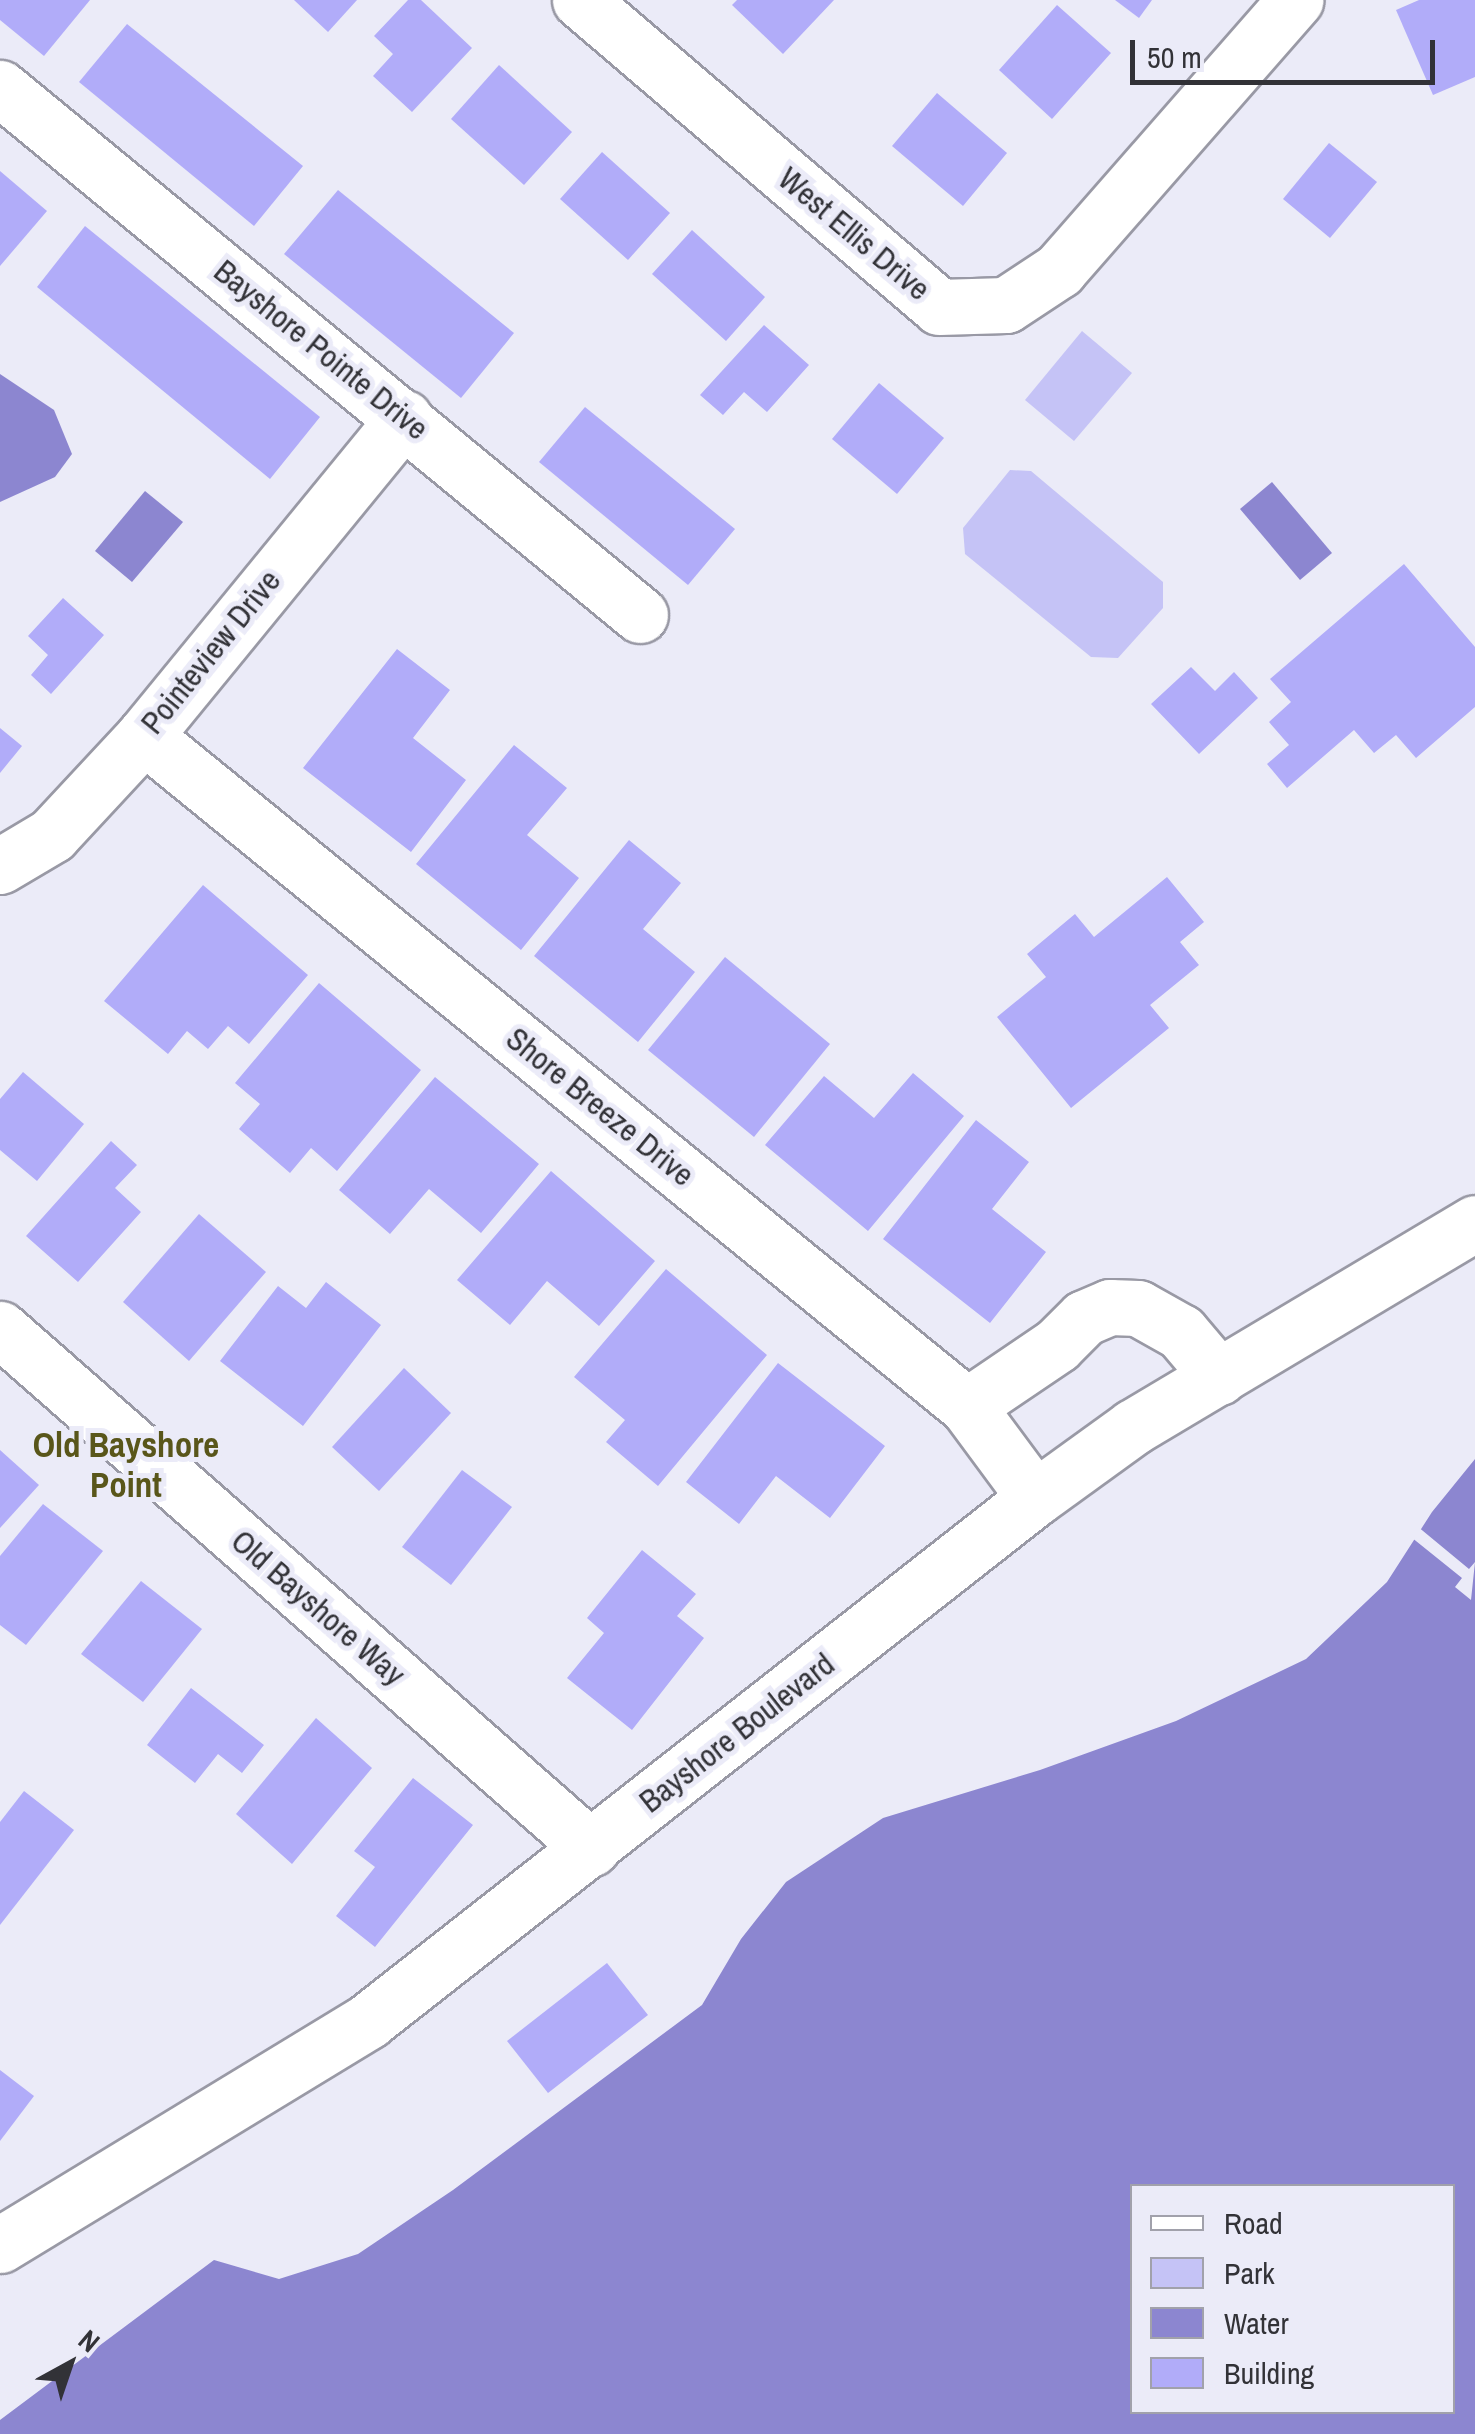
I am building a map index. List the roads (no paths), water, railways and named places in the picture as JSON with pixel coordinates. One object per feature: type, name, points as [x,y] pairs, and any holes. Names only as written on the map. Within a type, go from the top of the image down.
[{"type":"street","name":"West Ellis Drive","points":[[595,5],[939,306],[1006,305],[1059,270],[1296,0]]},
{"type":"street","name":"Bayshore Pointe Drive","points":[[0,88],[640,614]]},
{"type":"street","name":"Pointeview Drive","points":[[0,866],[52,835],[144,736],[404,418]]},
{"type":"street","name":"Shore Breeze Drive","points":[[144,736],[967,1406],[1035,1498]]},
{"type":"street","name":"Bayshore Boulevard","points":[[0,2245],[368,2021],[1035,1498],[1133,1427],[1475,1223]]},
{"type":"street","points":[[967,1406],[1056,1345],[1084,1318],[1110,1307],[1138,1308],[1182,1332],[1219,1378]]},
{"type":"street","name":"Old Bayshore Way","points":[[0,1328],[591,1848]]},
{"type":"water","points":[[0,374],[54,410],[72,454],[55,477],[0,502]]},
{"type":"water","points":[[1272,482],[1332,553],[1300,580],[1240,509]]},
{"type":"water","points":[[145,491],[183,522],[132,582],[95,551]]},
{"type":"water","points":[[1475,1459],[1475,2434],[0,2434],[0,2420],[214,2260],[279,2279],[358,2254],[453,2190],[702,2005],[741,1939],[786,1882],[883,1818],[1040,1770],[1176,1721],[1306,1659],[1387,1582],[1432,1512]]},
{"type":"district","name":"Old Bayshore Point","points":[[126,1465]]}]
